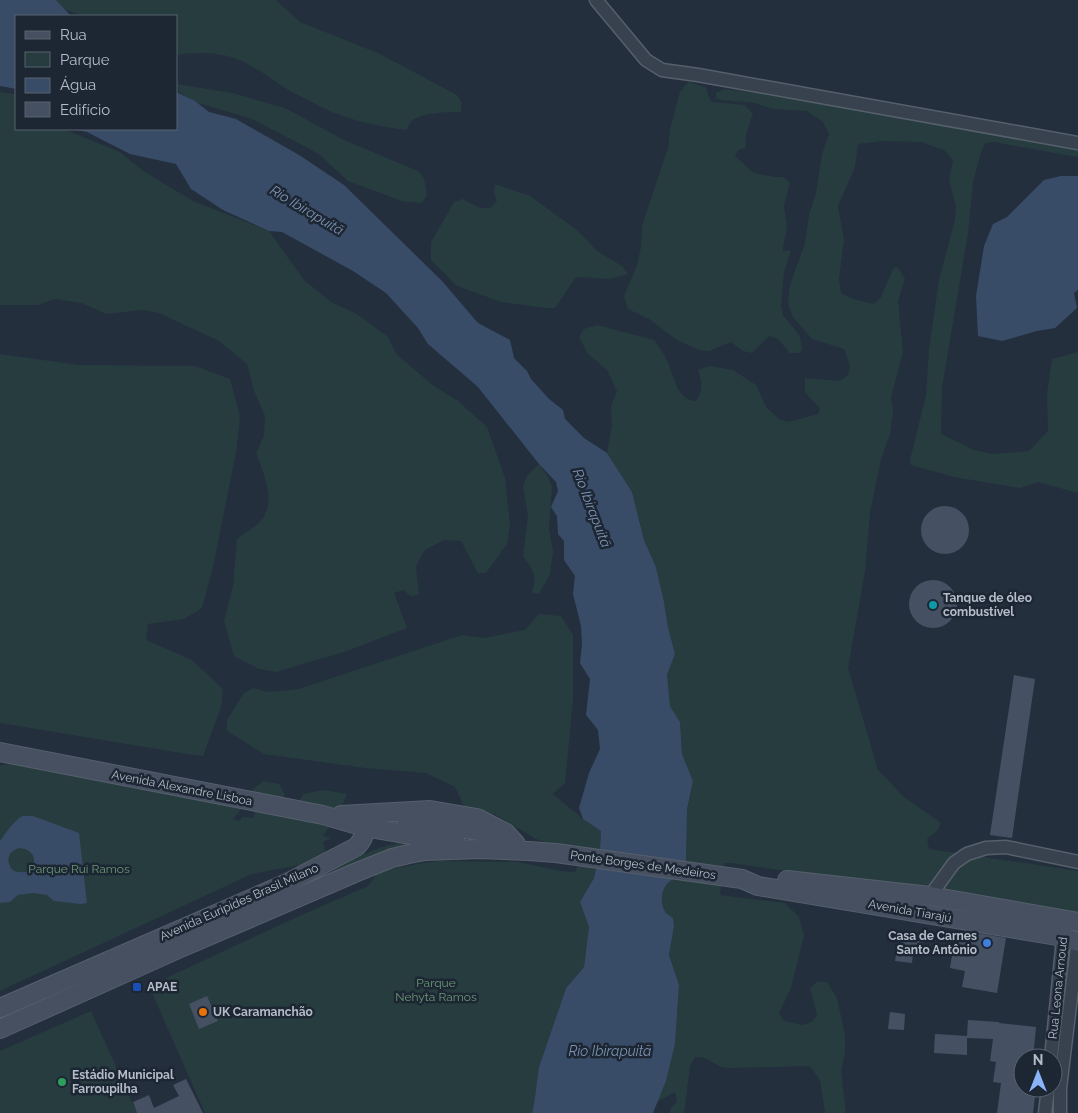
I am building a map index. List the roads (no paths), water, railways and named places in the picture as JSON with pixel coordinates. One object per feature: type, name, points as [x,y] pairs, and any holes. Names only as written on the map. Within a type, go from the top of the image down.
[{"type":"main road","name":"Avenida Alexandre Lisboa","points":[[0,752],[323,815],[364,827]]},
{"type":"main road","points":[[323,815],[430,810],[477,818],[506,833],[522,848]]},
{"type":"main road","name":"Avenida Euripides Brasil Milano","points":[[0,1008],[285,884],[356,847],[361,842],[364,827],[451,826],[478,831],[522,848]]},
{"type":"main road","points":[[364,827],[442,840],[480,849]]},
{"type":"main road","name":"Avenida Euripides Brasil Milano","points":[[0,1028],[176,950],[392,858],[426,851],[480,849],[522,848],[556,853]]},
{"type":"main road","name":"Ponte Borges de Medeiros","points":[[556,853],[736,878]]},
{"type":"main road","name":"Avenida Tiarajú","points":[[736,878],[758,876],[930,896],[1071,920]]},
{"type":"main road","name":"Avenida Tiarajú","points":[[736,878],[758,886],[1074,940]]},
{"type":"street","points":[[596,0],[646,60],[662,70],[1078,143]]},
{"type":"street","points":[[930,896],[954,863],[967,854],[986,848],[1006,848],[1078,862]]},
{"type":"street","name":"Rua Leona Arnoud","points":[[1060,1113],[1060,1088],[1074,940],[1071,920]]},
{"type":"street","name":"Rua Leona Arnoud","points":[[1053,1048],[1074,940]]},
{"type":"street","points":[[1045,1113],[1047,1098]]},
{"type":"water","points":[[0,0],[56,0],[70,15],[15,15],[15,89],[0,86]]},
{"type":"water","name":"Rio Ibirapuitã","points":[[178,93],[195,101],[209,112],[236,119],[299,155],[344,185],[442,281],[478,323],[510,340],[514,358],[549,399],[563,410],[565,419],[584,438],[607,453],[632,492],[644,540],[656,567],[675,654],[667,675],[670,706],[680,722],[682,754],[693,781],[687,809],[686,865],[680,877],[671,880],[666,885],[662,897],[662,905],[666,913],[673,918],[674,926],[669,955],[679,985],[675,1044],[666,1081],[653,1113],[532,1113],[539,1067],[566,988],[584,967],[589,927],[580,902],[594,878],[600,850],[601,831],[583,819],[579,808],[589,773],[600,749],[598,730],[586,715],[590,679],[580,663],[582,645],[581,626],[573,594],[575,576],[564,560],[564,541],[558,534],[557,516],[551,507],[558,491],[556,482],[539,464],[478,387],[428,344],[418,328],[386,293],[353,271],[282,232],[269,231],[223,210],[191,189],[176,164],[130,154],[87,132],[78,130],[178,130]]},
{"type":"water","points":[[1061,176],[1078,176],[1078,290],[1074,293],[1077,308],[1055,328],[1002,341],[978,336],[976,296],[984,246],[993,224],[1007,217],[1044,180]]},
{"type":"water","points":[[33,816],[79,833],[87,903],[54,901],[47,895],[33,893],[18,895],[10,902],[0,903],[0,841],[19,818]],"holes":[[[19,848],[26,849],[33,857],[33,866],[26,872],[18,872],[11,867],[8,860],[13,851]]]},
{"type":"place","name":"Tanque de óleo combustível","points":[[933,605]]},
{"type":"place","name":"Casa de Carnes Santo Antônio","points":[[987,943]]},
{"type":"place","name":"APAE","points":[[137,987]]},
{"type":"place","name":"UK Caramanchão","points":[[203,1012]]},
{"type":"place","name":"Estádio Municipal Farroupilha","points":[[62,1082]]},
{"type":"park label","name":"Parque Rui Ramos","points":[[79,869]]},
{"type":"park label","name":"Parque Nehyta Ramos","points":[[436,990]]}]
